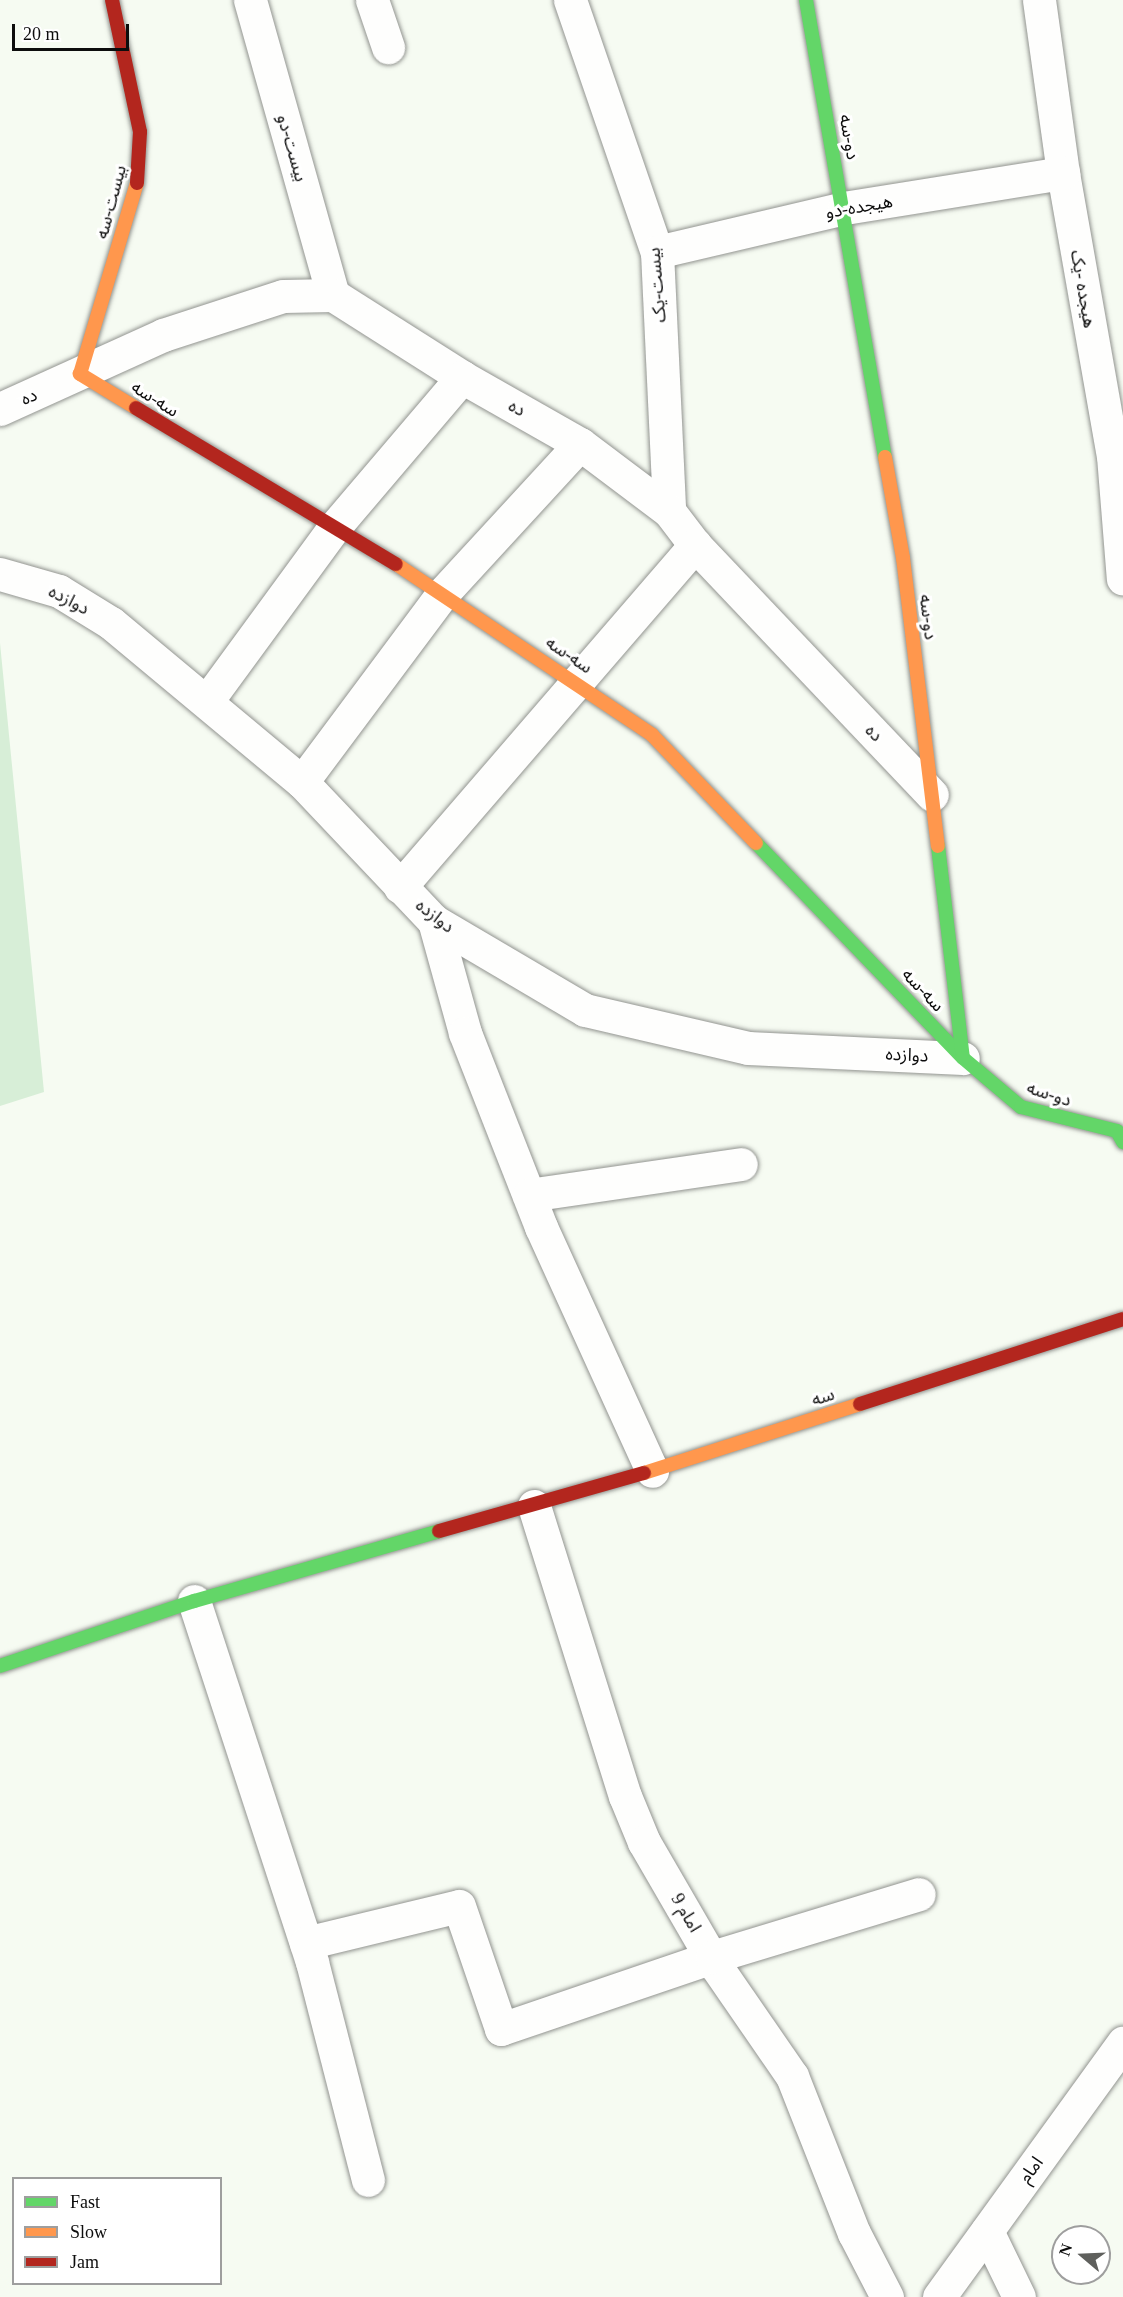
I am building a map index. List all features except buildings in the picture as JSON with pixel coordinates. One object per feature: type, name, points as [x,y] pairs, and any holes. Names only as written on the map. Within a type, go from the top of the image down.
[{"type":"street","name":"بیست-سه","points":[[80,374],[140,172],[140,132],[112,0]]},
{"type":"street","name":"بیست-دو","points":[[250,0],[333,295]]},
{"type":"street","points":[[372,0],[388,47]]},
{"type":"street","name":"بیست-یک","points":[[570,0],[657,252],[669,511]]},
{"type":"street","name":"دو-سه","points":[[806,0],[844,208],[903,558],[963,1058],[1021,1107],[1117,1131],[1123,1142]]},
{"type":"street","name":"هیجده -یک","points":[[1039,0],[1063,173],[1118,455],[1123,579]]},
{"type":"street","name":"هیجده-دو","points":[[657,252],[844,208],[1063,173]]},
{"type":"street","name":"ده","points":[[0,409],[163,335],[283,296],[333,295],[462,377],[580,444],[669,511],[695,545],[932,795]]},
{"type":"street","name":"سه-سه","points":[[80,374],[332,530],[443,593],[576,681],[652,735],[963,1058]]},
{"type":"street","points":[[207,701],[332,530],[462,377]]},
{"type":"street","points":[[302,782],[443,593],[580,444]]},
{"type":"street","points":[[400,887],[695,545]]},
{"type":"street","name":"دوازده","points":[[0,574],[59,591],[111,623],[302,782],[434,921],[585,1010],[748,1048],[963,1058]]},
{"type":"street","points":[[434,921],[465,1034],[529,1195],[652,1471]]},
{"type":"street","points":[[529,1195],[741,1164]]},
{"type":"street","name":"سه","points":[[0,1666],[194,1601],[652,1471],[1123,1319]]},
{"type":"street","name":"امام 9","points":[[534,1506],[625,1796],[644,1842],[712,1957],[792,2076],[855,2233],[887,2297]]},
{"type":"street","points":[[194,1601],[306,1943],[368,2180]]},
{"type":"street","points":[[306,1943],[459,1906],[501,2029],[712,1957],[919,1894]]},
{"type":"street","name":"امام","points":[[939,2297],[1123,2043]]},
{"type":"street","points":[[987,2230],[1019,2297]]},
{"type":"green space","points":[[0,643],[44,1092],[0,1106]]},
{"type":"traffic: fast","points":[[806,0],[885,457]]},
{"type":"traffic: fast","points":[[756,843],[963,1058]]},
{"type":"traffic: fast","points":[[938,846],[963,1058],[1021,1107],[1117,1131],[1123,1142]]},
{"type":"traffic: fast","points":[[0,1666],[194,1601],[439,1531]]},
{"type":"traffic: slow","points":[[136,408],[80,374],[137,183]]},
{"type":"traffic: slow","points":[[885,457],[903,558],[938,846]]},
{"type":"traffic: slow","points":[[396,564],[652,735],[756,843]]},
{"type":"traffic: slow","points":[[644,1473],[860,1404]]},
{"type":"traffic: jam","points":[[112,0],[140,132],[137,183]]},
{"type":"traffic: jam","points":[[136,408],[396,564]]},
{"type":"traffic: jam","points":[[860,1404],[1123,1319]]},
{"type":"traffic: jam","points":[[439,1531],[644,1473]]}]
